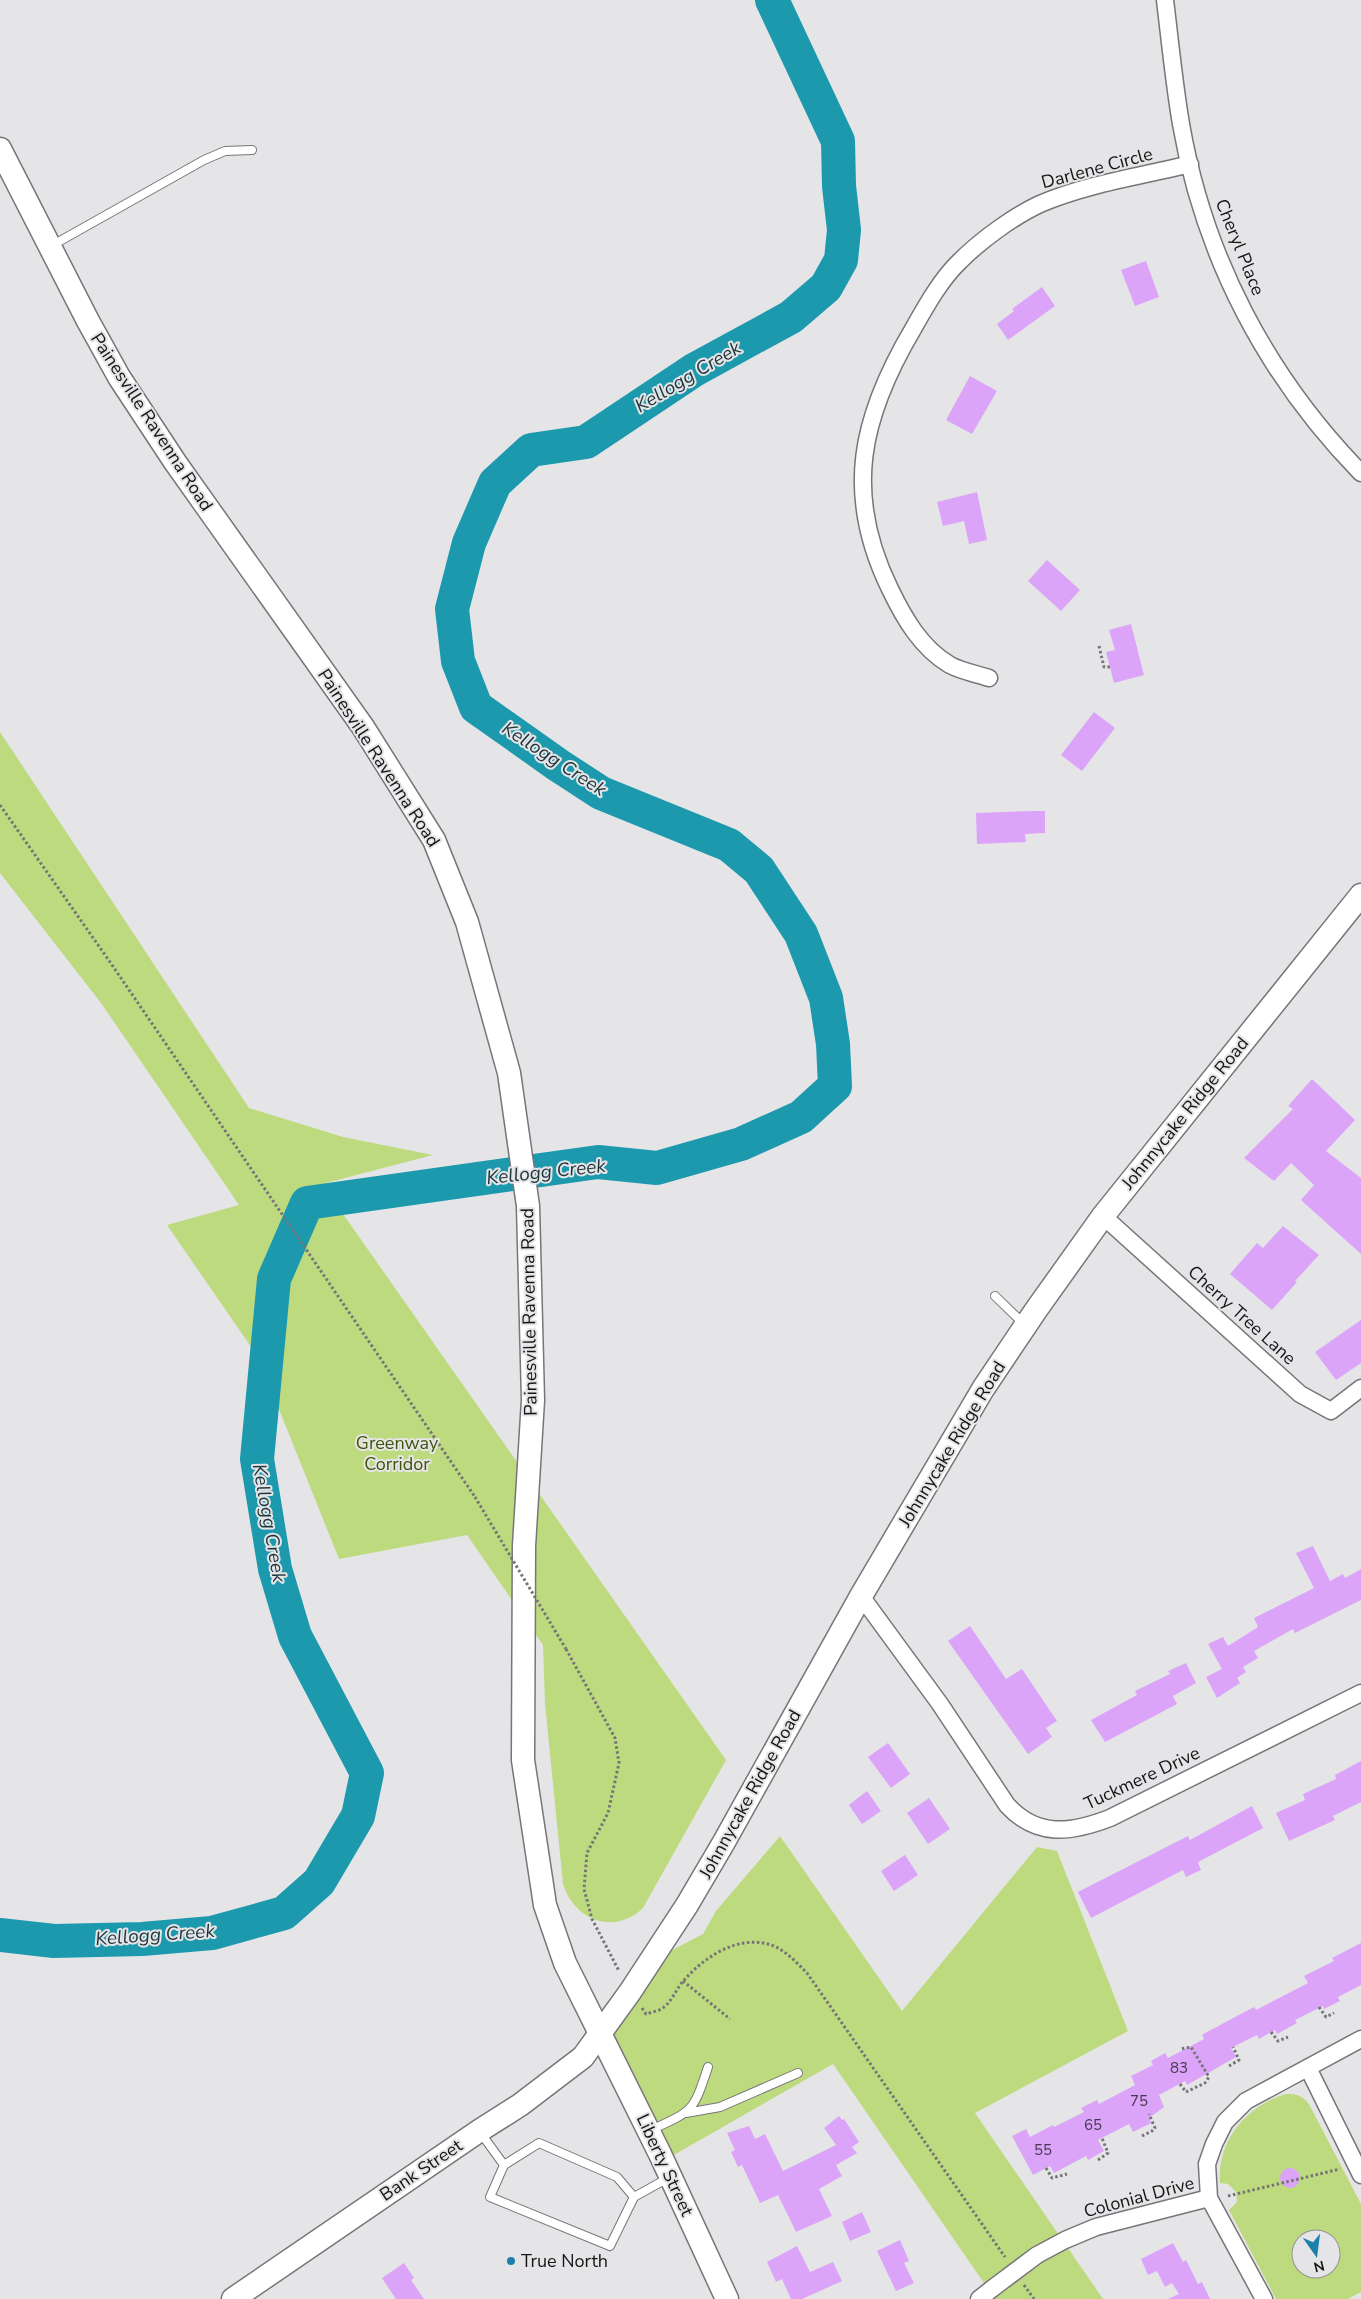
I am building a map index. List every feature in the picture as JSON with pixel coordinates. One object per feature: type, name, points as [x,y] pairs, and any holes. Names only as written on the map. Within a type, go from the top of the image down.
[{"type":"street","name":"Cheryl Place","points":[[1165,0],[1181,124],[1190,164],[1210,235],[1229,283],[1275,368],[1312,418],[1361,473]]},
{"type":"street","name":"Painesville Ravenna Road","points":[[0,149],[88,321],[127,389],[175,462],[363,727],[434,840],[467,922],[509,1073],[528,1206],[534,1400],[524,1546],[523,1760],[545,1906],[565,1963],[601,2031]]},
{"type":"street","name":"Darlene Circle","points":[[990,678],[951,665],[929,649],[912,629],[897,604],[876,558],[869,533],[863,482],[866,441],[872,416],[885,380],[926,306],[959,262],[1001,228],[1040,205],[1074,193],[1190,164]]},
{"type":"street","name":"Johnnycake Ridge Road","points":[[601,2031],[630,1992],[672,1929],[715,1858],[861,1596],[983,1389],[1103,1216],[1361,895]]},
{"type":"street","name":"Cherry Tree Lane","points":[[1103,1216],[1300,1394],[1331,1411],[1361,1388]]},
{"type":"street","name":"Tuckmere Drive","points":[[861,1596],[940,1704],[1007,1805],[1019,1818],[1036,1827],[1060,1830],[1088,1826],[1110,1818],[1361,1693]]},
{"type":"street","name":"Bank Street","points":[[233,2299],[478,2130],[520,2105],[583,2057],[601,2031]]},
{"type":"street","name":"Liberty Street","points":[[601,2031],[650,2131],[727,2299]]},
{"type":"street","name":"Colonial Drive","points":[[978,2299],[1038,2255],[1065,2240],[1096,2227],[1216,2198],[1207,2164],[1225,2122],[1246,2101],[1361,2039]]},
{"type":"street","points":[[1308,2068],[1358,2170]]},
{"type":"street","points":[[1216,2198],[1264,2299]]},
{"type":"lane","points":[[50,246],[225,150],[252,150]]},
{"type":"lane","points":[[995,1296],[1026,1325]]},
{"type":"lane","points":[[686,2113],[697,2100],[708,2067]]},
{"type":"lane","points":[[650,2131],[686,2113],[720,2107],[798,2073]]},
{"type":"lane","points":[[478,2130],[504,2165]]},
{"type":"lane","points":[[634,2197],[617,2178],[539,2143],[504,2165],[490,2197],[610,2246],[634,2197],[671,2176]]},
{"type":"path","points":[[1099,646],[1104,667],[1110,667]]},
{"type":"path","points":[[0,805],[475,1497],[566,1649],[616,1738],[619,1762],[608,1813],[587,1853],[584,1889],[592,1919],[630,1992],[646,2014],[664,2008],[683,1981],[701,1962],[721,1950],[756,1943],[773,1946],[781,1950],[807,1973],[1006,2258]]},
{"type":"path","points":[[683,1981],[730,2019]]},
{"type":"path","points":[[1320,2007],[1326,2017],[1334,2013]]},
{"type":"path","points":[[1270,2032],[1278,2041],[1288,2037]]},
{"type":"path","points":[[1180,2084],[1186,2092],[1205,2083],[1209,2078],[1191,2047],[1181,2049]]},
{"type":"path","points":[[1229,2066],[1239,2060],[1234,2047]]},
{"type":"path","points":[[1142,2136],[1155,2128],[1149,2114]]},
{"type":"path","points":[[1098,2160],[1108,2153],[1102,2138]]},
{"type":"path","points":[[1046,2168],[1052,2178],[1067,2174]]},
{"type":"path","points":[[1216,2198],[1358,2170]]},
{"type":"path","points":[[1023,2283],[1034,2299]]},
{"type":"green space","name":"Greenway Corridor","points":[[0,732],[249,1108],[343,1137],[433,1155],[322,1184],[726,1760],[643,1908],[632,1916],[620,1921],[596,1920],[576,1907],[568,1897],[563,1884],[545,1704],[543,1645],[467,1535],[339,1559],[258,1357],[167,1225],[239,1205],[101,1003],[0,873]]},
{"type":"green space","points":[[780,1836],[902,2011],[1037,1847],[1057,1851],[1128,2031],[975,2113],[1103,2299],[995,2299],[833,2064],[665,2160],[609,2031],[634,1970],[703,1934],[716,1911]]},
{"type":"green space","points":[[1286,2094],[1299,2096],[1304,2099],[1309,2104],[1361,2204],[1361,2292],[1348,2299],[1276,2299],[1229,2210],[1237,2202],[1236,2192],[1228,2184],[1220,2183],[1223,2153],[1237,2127],[1258,2107]]},
{"type":"building","points":[[1146,261],[1159,297],[1135,306],[1121,270]]},
{"type":"building","points":[[1042,287],[1055,306],[1008,340],[997,324],[1014,311],[1012,309]]},
{"type":"building","points":[[970,376],[997,391],[972,434],[946,420]]},
{"type":"building","points":[[977,492],[987,540],[969,544],[964,521],[943,526],[937,502]]},
{"type":"building","points":[[1047,560],[1080,590],[1061,611],[1028,581]]},
{"type":"building","points":[[1131,624],[1144,675],[1114,683],[1106,652],[1115,650],[1109,630]]},
{"type":"building","points":[[1094,712],[1115,728],[1082,771],[1061,755]]},
{"type":"building","points":[[1045,811],[1045,833],[1025,834],[1026,842],[977,844],[976,813]]},
{"type":"building","points":[[1312,1079],[1355,1120],[1326,1151],[1361,1178],[1361,1254],[1301,1200],[1314,1185],[1291,1163],[1274,1181],[1244,1158],[1293,1109],[1288,1106]]},
{"type":"building","points":[[1283,1226],[1319,1255],[1272,1310],[1230,1274],[1257,1243],[1263,1248]]},
{"type":"building","points":[[1361,1320],[1361,1363],[1336,1380],[1315,1352]]},
{"type":"building","points":[[1313,1546],[1330,1581],[1343,1574],[1345,1578],[1361,1569],[1361,1600],[1295,1633],[1293,1629],[1254,1651],[1258,1658],[1243,1667],[1246,1672],[1237,1678],[1240,1683],[1217,1698],[1206,1677],[1222,1669],[1208,1644],[1223,1637],[1228,1646],[1258,1627],[1254,1618],[1314,1588],[1296,1553]]},
{"type":"building","points":[[970,1626],[1006,1679],[1022,1669],[1057,1721],[1046,1728],[1052,1737],[1028,1754],[948,1641]]},
{"type":"building","points":[[1186,1663],[1196,1683],[1173,1696],[1177,1704],[1105,1742],[1091,1720],[1137,1695],[1135,1691],[1170,1674],[1168,1671]]},
{"type":"building","points":[[888,1743],[910,1774],[891,1788],[868,1757]]},
{"type":"building","points":[[1361,1761],[1361,1802],[1333,1816],[1335,1820],[1289,1841],[1276,1813],[1305,1800],[1303,1794],[1336,1779],[1335,1775]]},
{"type":"building","points":[[867,1791],[881,1811],[862,1824],[849,1805]]},
{"type":"building","points":[[929,1798],[950,1829],[928,1844],[907,1813]]},
{"type":"building","points":[[1252,1806],[1263,1828],[1200,1861],[1198,1863],[1201,1870],[1186,1877],[1183,1870],[1091,1918],[1078,1892],[1188,1836],[1190,1840]]},
{"type":"building","points":[[905,1855],[918,1875],[894,1891],[881,1871]]},
{"type":"building","points":[[1361,1943],[1361,1985],[1338,1997],[1340,2001],[1324,2009],[1323,2006],[1295,2020],[1297,2023],[1277,2034],[1275,2030],[1259,2039],[1257,2035],[1231,2048],[1236,2057],[1187,2085],[1185,2081],[1159,2095],[1164,2107],[1149,2118],[1151,2123],[1133,2132],[1129,2124],[1098,2140],[1104,2151],[1088,2160],[1086,2156],[1054,2173],[1050,2166],[1033,2175],[1012,2136],[1026,2129],[1030,2137],[1084,2112],[1081,2108],[1097,2100],[1099,2104],[1135,2085],[1131,2076],[1153,2065],[1151,2061],[1165,2053],[1168,2058],[1204,2039],[1202,2035],[1207,2032],[1254,2007],[1256,2010],[1308,1983],[1304,1976],[1334,1961],[1332,1958]]},
{"type":"building","points":[[839,2116],[842,2120],[844,2119],[859,2142],[852,2147],[857,2153],[836,2165],[842,2176],[819,2189],[832,2216],[796,2232],[778,2195],[760,2203],[742,2165],[738,2167],[731,2152],[735,2150],[727,2133],[749,2126],[755,2139],[765,2134],[783,2171],[836,2145],[824,2128]]},
{"type":"building","points":[[1290,2168],[1297,2171],[1300,2178],[1297,2185],[1290,2188],[1283,2185],[1280,2178],[1283,2171]]},
{"type":"building","points":[[862,2212],[871,2232],[850,2241],[842,2222]]},
{"type":"building","points":[[900,2240],[909,2261],[904,2263],[914,2283],[896,2291],[877,2251]]},
{"type":"building","points":[[1173,2243],[1183,2262],[1186,2260],[1198,2284],[1202,2282],[1210,2299],[1168,2299],[1179,2294],[1172,2283],[1165,2287],[1157,2271],[1148,2275],[1141,2259]]},
{"type":"building","points":[[797,2246],[810,2272],[833,2262],[842,2281],[802,2299],[791,2299],[782,2279],[776,2282],[767,2262]]},
{"type":"building","points":[[404,2263],[414,2278],[411,2280],[424,2299],[396,2299],[382,2278]]},
{"type":"waterway","name":"Kellogg Creek","points":[[0,1935],[54,1941],[142,1939],[212,1933],[284,1913],[319,1882],[358,1816],[367,1773],[295,1636],[275,1569],[257,1459],[274,1279],[307,1203],[598,1162],[657,1168],[741,1144],[801,1117],[835,1086],[833,1044],[826,998],[801,934],[759,870],[729,845],[601,793],[476,707],[458,661],[452,609],[469,543],[495,483],[531,450],[586,442],[694,370],[791,317],[826,287],[841,260],[844,230],[839,186],[838,141],[772,0]]},
{"type":"place","name":"True North","points":[[511,2261]]}]
